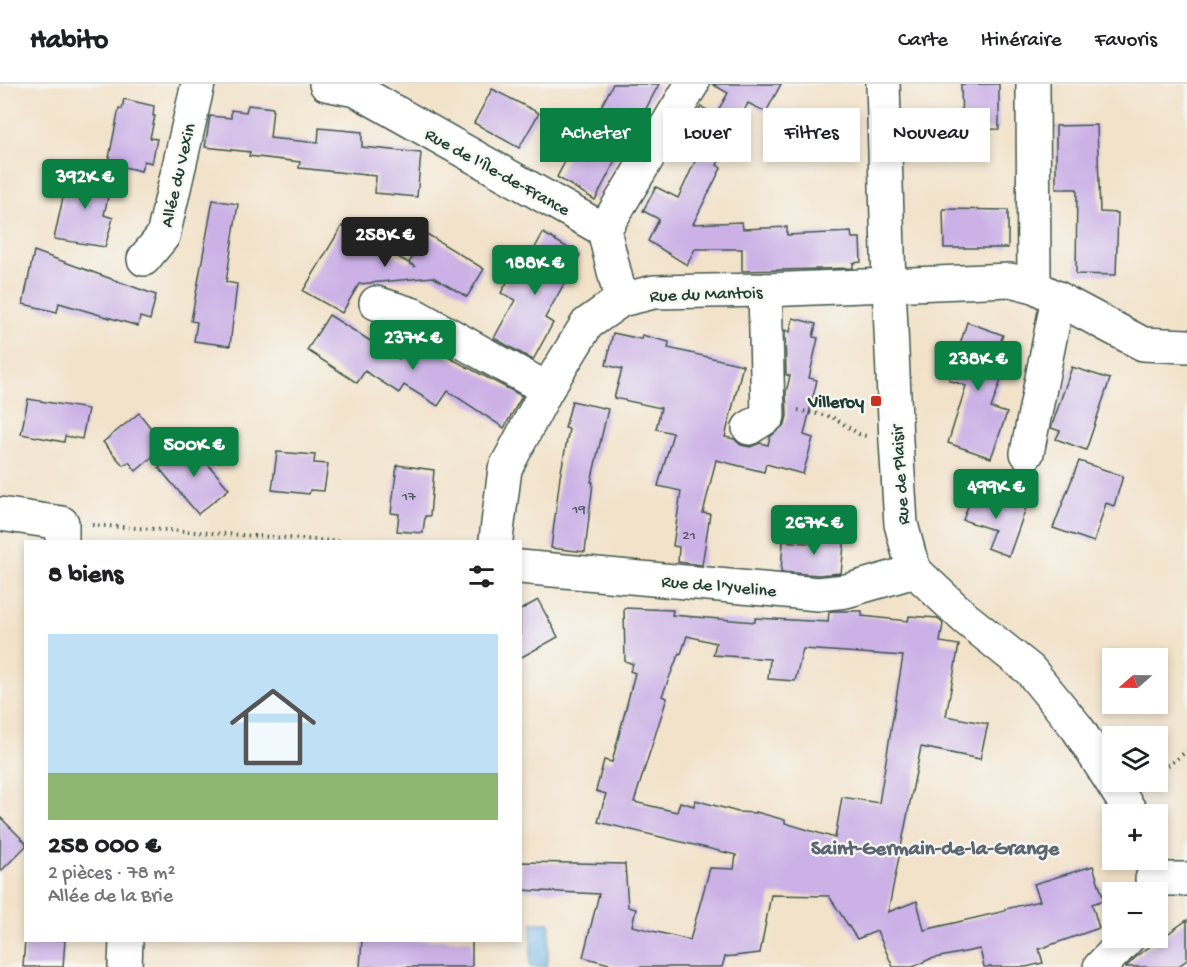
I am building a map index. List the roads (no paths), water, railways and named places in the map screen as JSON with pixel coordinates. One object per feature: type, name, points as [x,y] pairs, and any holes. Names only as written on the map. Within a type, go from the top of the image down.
[{"type":"street","name":"Allée du Vexin","points":[[144,259],[163,236],[198,84]]},
{"type":"street","name":"Rue de l'Île-de-France","points":[[326,84],[382,94],[604,230]]},
{"type":"street","points":[[621,300],[604,230],[692,84]]},
{"type":"street","name":"Rue de Plaisir","points":[[884,84],[889,285],[901,524],[915,572]]},
{"type":"street","points":[[1027,453],[1046,292],[1033,84]]},
{"type":"street","name":"Rue du Mantois","points":[[491,540],[505,469],[547,389],[587,324],[621,300],[654,292],[1010,280],[1046,292],[1143,344],[1187,346]]},
{"type":"street","points":[[758,416],[765,290]]},
{"type":"street","points":[[376,303],[414,315],[547,389]]},
{"type":"street","points":[[0,514],[62,532]]},
{"type":"street","name":"Rue de l'Yveline","points":[[522,567],[818,594],[846,591],[915,572]]},
{"type":"street","points":[[915,572],[965,618],[1030,670],[1078,729],[1126,804]]},
{"type":"street","points":[[1149,877],[1187,879]]},
{"type":"street","points":[[125,967],[126,942]]},
{"type":"street","points":[[1100,967],[1118,948]]},
{"type":"water","points":[[532,923],[550,923],[547,967],[530,967]]},
{"type":"place","name":"Villeroy","points":[[876,401]]},
{"type":"district","name":"Saint-Germain-de-la-Grange","points":[[935,847]]}]
